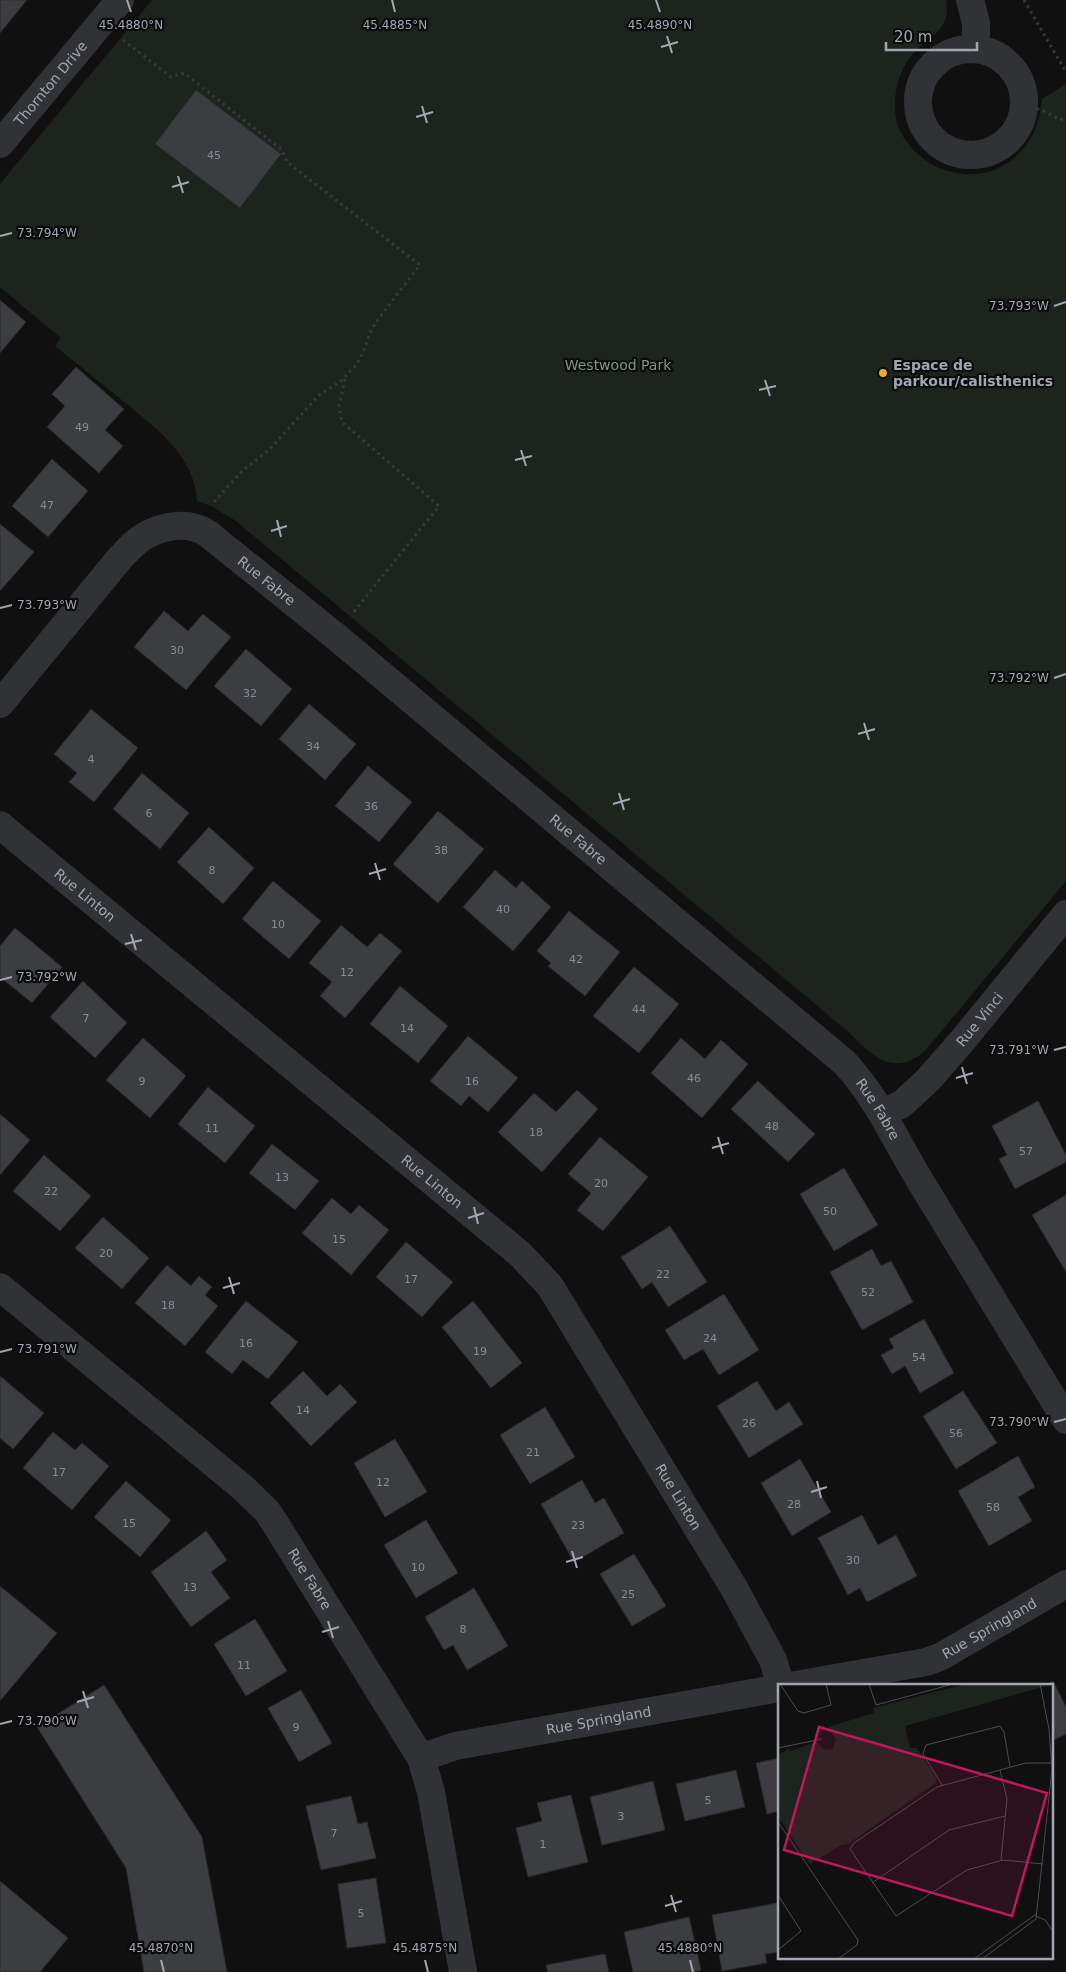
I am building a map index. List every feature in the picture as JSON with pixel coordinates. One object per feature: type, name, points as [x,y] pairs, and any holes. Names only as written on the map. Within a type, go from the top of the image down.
[{"type":"street","name":"Thornton Drive","points":[[0,144],[120,0]]},
{"type":"street","points":[[970,0],[976,23],[976,48]]},
{"type":"street","points":[[976,48],[993,53],[1007,63],[1018,77],[1024,94],[1024,106],[1024,112],[1018,128],[1007,142],[992,152],[975,156],[957,155],[941,147],[928,135],[920,119],[917,102],[920,84],[928,69],[942,57],[958,50],[976,48]]},
{"type":"street","name":"Rue Fabre","points":[[0,704],[120,558],[139,540],[163,528],[182,526],[199,528],[217,540],[827,1046],[860,1080],[883,1113],[913,1168],[1066,1420]]},
{"type":"street","name":"Rue Linton","points":[[0,824],[538,1271],[550,1286],[734,1588],[773,1660],[779,1684]]},
{"type":"street","name":"Rue Vinci","points":[[883,1113],[902,1104],[928,1080],[1066,914]]},
{"type":"street","name":"Rue Fabre","points":[[0,1287],[242,1487],[267,1511],[421,1758],[431,1792],[463,1972]]},
{"type":"street","name":"Rue Springland","points":[[801,1684],[926,1662],[940,1657],[1066,1584]]},
{"type":"street","name":"Rue Springland","points":[[421,1758],[455,1746],[778,1687]]},
{"type":"path","points":[[1024,0],[1066,72]]},
{"type":"path","points":[[120,38],[171,77],[184,73],[282,150],[287,162],[420,265],[376,322],[356,366],[340,382],[319,395],[270,449],[241,472],[211,506]]},
{"type":"path","points":[[1024,106],[1041,110],[1066,120]]},
{"type":"path","points":[[345,377],[339,406],[342,422],[439,506],[350,616]]},
{"type":"green space","name":"Westwood Park","points":[[152,0],[946,0],[947,11],[941,27],[916,50],[901,73],[895,100],[896,118],[904,138],[922,158],[933,165],[953,172],[972,174],[990,171],[1006,164],[1020,152],[1031,138],[1039,120],[1042,99],[1066,84],[1066,881],[925,1051],[913,1059],[901,1063],[891,1063],[872,1053],[236,521],[211,506],[197,501],[189,469],[170,442],[144,418],[55,346],[61,338],[0,287],[0,184]]},
{"type":"building","points":[[0,0],[27,0],[0,33]]},
{"type":"building","points":[[196,90],[281,154],[240,208],[155,144]]},
{"type":"building","points":[[0,300],[26,322],[0,353]]},
{"type":"building","points":[[76,367],[124,409],[105,430],[123,446],[99,473],[47,427],[65,406],[52,394]]},
{"type":"building","points":[[52,459],[88,491],[48,537],[12,506]]},
{"type":"building","points":[[0,524],[34,552],[0,591]]},
{"type":"building","points":[[164,611],[188,631],[203,614],[231,637],[186,690],[134,647]]},
{"type":"building","points":[[246,649],[292,689],[261,726],[214,686]]},
{"type":"building","points":[[309,704],[356,744],[325,780],[279,739]]},
{"type":"building","points":[[91,709],[138,748],[94,802],[69,782],[77,773],[54,754]]},
{"type":"building","points":[[368,766],[412,802],[379,842],[335,806]]},
{"type":"building","points":[[142,773],[189,813],[160,849],[113,809]]},
{"type":"building","points":[[438,811],[484,849],[438,903],[393,864]]},
{"type":"building","points":[[209,827],[254,868],[223,904],[177,862]]},
{"type":"building","points":[[495,870],[516,888],[522,881],[551,907],[513,951],[463,907]]},
{"type":"building","points":[[273,881],[321,921],[289,959],[242,919]]},
{"type":"building","points":[[569,911],[620,952],[585,996],[548,966],[551,963],[537,951]]},
{"type":"building","points":[[341,925],[367,947],[380,933],[402,951],[345,1018],[320,996],[332,982],[309,963]]},
{"type":"building","points":[[15,928],[62,967],[32,1003],[0,977],[0,946]]},
{"type":"building","points":[[634,967],[679,1004],[639,1053],[593,1016]]},
{"type":"building","points":[[83,981],[127,1023],[95,1058],[50,1017]]},
{"type":"building","points":[[400,986],[448,1026],[418,1063],[370,1024]]},
{"type":"building","points":[[468,1036],[518,1078],[488,1112],[469,1096],[461,1106],[430,1081]]},
{"type":"building","points":[[143,1038],[186,1076],[150,1118],[106,1080]]},
{"type":"building","points":[[681,1038],[705,1059],[721,1040],[748,1064],[702,1118],[651,1073]]},
{"type":"building","points":[[758,1081],[815,1134],[788,1162],[731,1109]]},
{"type":"building","points":[[208,1087],[255,1126],[225,1163],[178,1124]]},
{"type":"building","points":[[577,1090],[598,1109],[542,1172],[498,1132],[534,1093],[556,1112]]},
{"type":"building","points":[[1038,1101],[1066,1155],[1066,1162],[1015,1189],[999,1159],[1007,1155],[992,1126]]},
{"type":"building","points":[[0,1114],[30,1140],[0,1175]]},
{"type":"building","points":[[600,1137],[648,1177],[603,1231],[577,1210],[591,1193],[568,1174]]},
{"type":"building","points":[[272,1144],[319,1181],[295,1210],[249,1173]]},
{"type":"building","points":[[44,1155],[91,1196],[60,1231],[13,1191]]},
{"type":"building","points":[[844,1168],[878,1225],[834,1251],[800,1194]]},
{"type":"building","points":[[1066,1195],[1066,1272],[1032,1215]]},
{"type":"building","points":[[332,1198],[351,1214],[359,1205],[389,1230],[351,1275],[302,1233]]},
{"type":"building","points":[[103,1217],[149,1258],[122,1289],[75,1248]]},
{"type":"building","points":[[670,1226],[707,1282],[668,1307],[652,1282],[642,1289],[621,1257]]},
{"type":"building","points":[[406,1242],[453,1282],[422,1317],[376,1277]]},
{"type":"building","points":[[872,1249],[881,1266],[891,1261],[913,1302],[862,1330],[830,1272]]},
{"type":"building","points":[[167,1265],[191,1286],[199,1276],[212,1287],[205,1295],[218,1306],[185,1346],[135,1303]]},
{"type":"building","points":[[724,1294],[759,1350],[719,1375],[703,1349],[684,1360],[665,1330]]},
{"type":"building","points":[[246,1301],[298,1342],[268,1379],[243,1360],[232,1374],[205,1352]]},
{"type":"building","points":[[473,1301],[522,1363],[491,1388],[442,1327]]},
{"type":"building","points":[[924,1319],[954,1373],[920,1393],[905,1366],[892,1374],[881,1355],[894,1348],[889,1339]]},
{"type":"building","points":[[303,1371],[327,1396],[340,1384],[357,1402],[311,1446],[270,1403]]},
{"type":"building","points":[[0,1376],[44,1413],[13,1449],[0,1438]]},
{"type":"building","points":[[757,1381],[776,1411],[789,1402],[803,1424],[749,1458],[717,1406]]},
{"type":"building","points":[[963,1391],[997,1443],[956,1469],[923,1416]]},
{"type":"building","points":[[545,1407],[575,1457],[530,1484],[500,1435]]},
{"type":"building","points":[[53,1432],[75,1450],[82,1443],[109,1466],[72,1510],[23,1468]]},
{"type":"building","points":[[395,1439],[427,1492],[385,1517],[354,1463]]},
{"type":"building","points":[[1018,1456],[1035,1487],[1018,1497],[1032,1521],[989,1546],[958,1491]]},
{"type":"building","points":[[800,1459],[831,1512],[792,1536],[761,1483]]},
{"type":"building","points":[[582,1480],[595,1503],[604,1498],[624,1533],[574,1562],[541,1504]]},
{"type":"building","points":[[126,1481],[171,1520],[140,1557],[94,1517]]},
{"type":"building","points":[[862,1515],[878,1545],[896,1535],[917,1576],[867,1602],[860,1588],[848,1595],[818,1538]]},
{"type":"building","points":[[426,1520],[458,1573],[416,1598],[384,1545]]},
{"type":"building","points":[[206,1531],[227,1560],[211,1572],[230,1598],[191,1627],[151,1572]]},
{"type":"building","points":[[634,1554],[666,1606],[632,1626],[600,1574]]},
{"type":"building","points":[[0,1586],[57,1633],[0,1701]]},
{"type":"building","points":[[474,1588],[508,1646],[467,1670],[453,1645],[444,1650],[425,1617]]},
{"type":"building","points":[[255,1619],[287,1671],[246,1696],[214,1644]]},
{"type":"building","points":[[1053,1681],[1066,1707],[1066,1734],[1054,1740],[1054,1684],[1047,1684]]},
{"type":"building","points":[[104,1685],[202,1837],[227,1972],[144,1972],[126,1868],[37,1727]]},
{"type":"building","points":[[301,1690],[332,1743],[299,1762],[268,1708]]},
{"type":"building","points":[[778,1758],[778,1811],[767,1814],[756,1763]]},
{"type":"building","points":[[736,1770],[745,1807],[685,1821],[676,1784]]},
{"type":"building","points":[[653,1781],[665,1830],[602,1845],[590,1797]]},
{"type":"building","points":[[571,1795],[588,1862],[528,1877],[516,1828],[542,1821],[537,1803]]},
{"type":"building","points":[[351,1796],[358,1824],[367,1822],[376,1858],[321,1870],[306,1806]]},
{"type":"building","points":[[376,1878],[386,1943],[347,1948],[338,1884]]},
{"type":"building","points":[[0,1881],[68,1938],[40,1972],[0,1972]]},
{"type":"building","points":[[777,1903],[778,1952],[765,1954],[767,1963],[722,1971],[712,1915]]},
{"type":"building","points":[[689,1917],[701,1970],[694,1972],[633,1972],[624,1932]]},
{"type":"building","points":[[605,1954],[609,1972],[548,1972],[546,1965]]},
{"type":"place","name":"Espace de parkour/calisthenics","points":[[883,373]]}]
